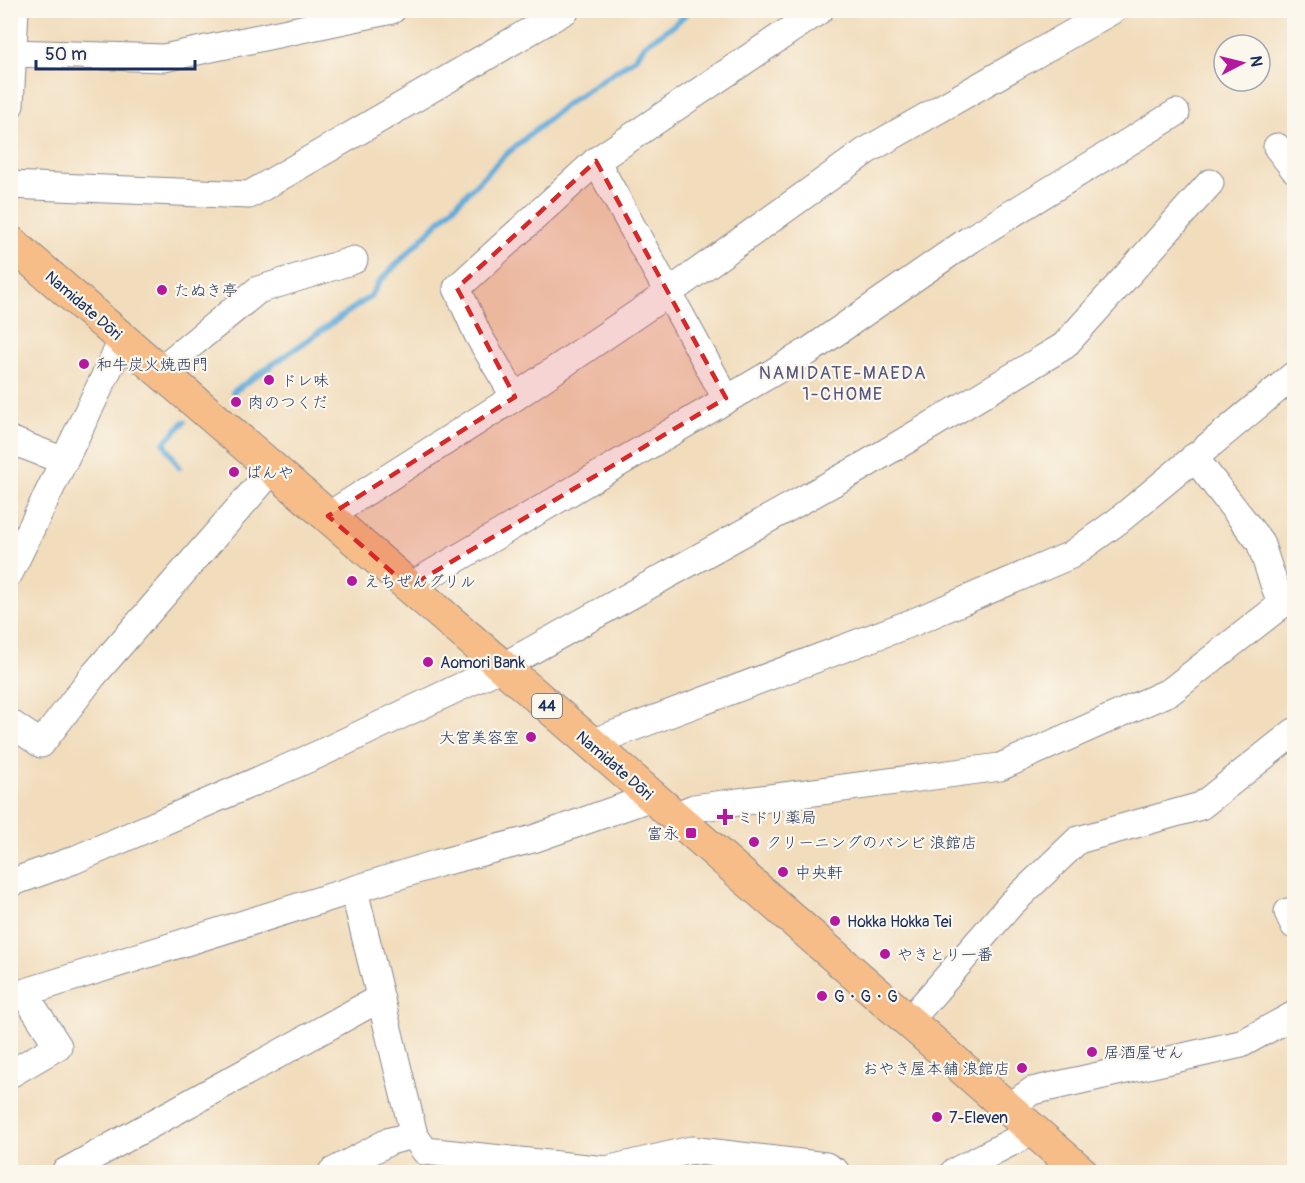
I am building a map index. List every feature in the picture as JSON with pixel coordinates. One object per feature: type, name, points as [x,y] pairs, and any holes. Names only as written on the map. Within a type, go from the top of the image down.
[{"type":"main road","name":"Namidate Dōri","points":[[15,253],[159,370],[591,743],[1081,1173]]},
{"type":"street","points":[[10,105],[15,10]]},
{"type":"street","points":[[12,53],[164,58],[392,10]]},
{"type":"street","points":[[10,185],[249,195],[566,10]]},
{"type":"street","points":[[515,397],[478,335],[457,288],[596,160],[820,10]]},
{"type":"street","points":[[328,516],[515,397],[668,293],[866,151],[1113,10]]},
{"type":"street","points":[[410,587],[726,398],[809,351],[969,240],[1176,113]]},
{"type":"street","points":[[1277,147],[1294,169]]},
{"type":"street","points":[[596,160],[726,398]]},
{"type":"street","points":[[10,883],[74,860],[295,764],[502,667],[858,470],[1064,346],[1210,183]]},
{"type":"street","points":[[159,370],[258,290],[354,260]]},
{"type":"street","points":[[10,572],[123,339]]},
{"type":"street","points":[[591,743],[914,622],[1071,555],[1118,521],[1293,378]]},
{"type":"street","points":[[10,440],[64,461]]},
{"type":"street","points":[[10,1074],[58,1046],[17,995],[439,863],[663,807],[694,808],[1000,767],[1171,691],[1281,605],[1260,542],[1194,457]]},
{"type":"street","points":[[10,723],[40,744],[92,677],[273,469]]},
{"type":"street","points":[[909,1022],[1011,904],[1077,840],[1201,806],[1294,732]]},
{"type":"street","points":[[354,890],[414,1135],[425,1151],[606,1170],[691,1150],[826,1166],[836,1173]]},
{"type":"street","points":[[65,1173],[381,998]]},
{"type":"street","points":[[1008,1108],[1032,1091],[1241,1044],[1294,1015]]},
{"type":"street","points":[[954,1173],[1033,1131]]},
{"type":"street","points":[[332,1173],[390,1141],[414,1135]]},
{"type":"highlighted area","points":[[596,161],[726,398],[409,587],[328,516],[515,397],[457,288]]},
{"type":"waterway","points":[[233,392],[371,296],[379,282],[504,156],[568,103],[634,59],[647,43],[674,25],[690,10]]},
{"type":"waterway","points":[[179,467],[164,443],[184,422]]},
{"type":"place","name":"たぬき亭","points":[[162,290]]},
{"type":"place","name":"和牛炭火焼西門","points":[[84,364]]},
{"type":"place","name":"ドレ味","points":[[269,380]]},
{"type":"place","name":"肉のつくだ","points":[[236,402]]},
{"type":"place","name":"ばんや","points":[[234,472]]},
{"type":"place","name":"えちぜんグリル","points":[[352,581]]},
{"type":"place","name":"Aomori Bank","points":[[428,662]]},
{"type":"place","name":"大宮美容室","points":[[531,737]]},
{"type":"place","name":"ミドリ薬局","points":[[725,817]]},
{"type":"place","name":"富永","points":[[691,833]]},
{"type":"place","name":"クリーニングのバンビ 浪館店","points":[[754,842]]},
{"type":"place","name":"中央軒","points":[[783,872]]},
{"type":"place","name":"Hokka Hokka Tei","points":[[835,921]]},
{"type":"place","name":"やきとり一番","points":[[885,954]]},
{"type":"place","name":"G・G・G","points":[[822,996]]},
{"type":"place","name":"居酒屋せん","points":[[1092,1052]]},
{"type":"place","name":"おやき屋本舗 浪館店","points":[[1022,1068]]},
{"type":"place","name":"7-Eleven","points":[[937,1117]]},
{"type":"district","name":"NAMIDATE-MAEDA 1-CHOME","points":[[843,383]]}]
